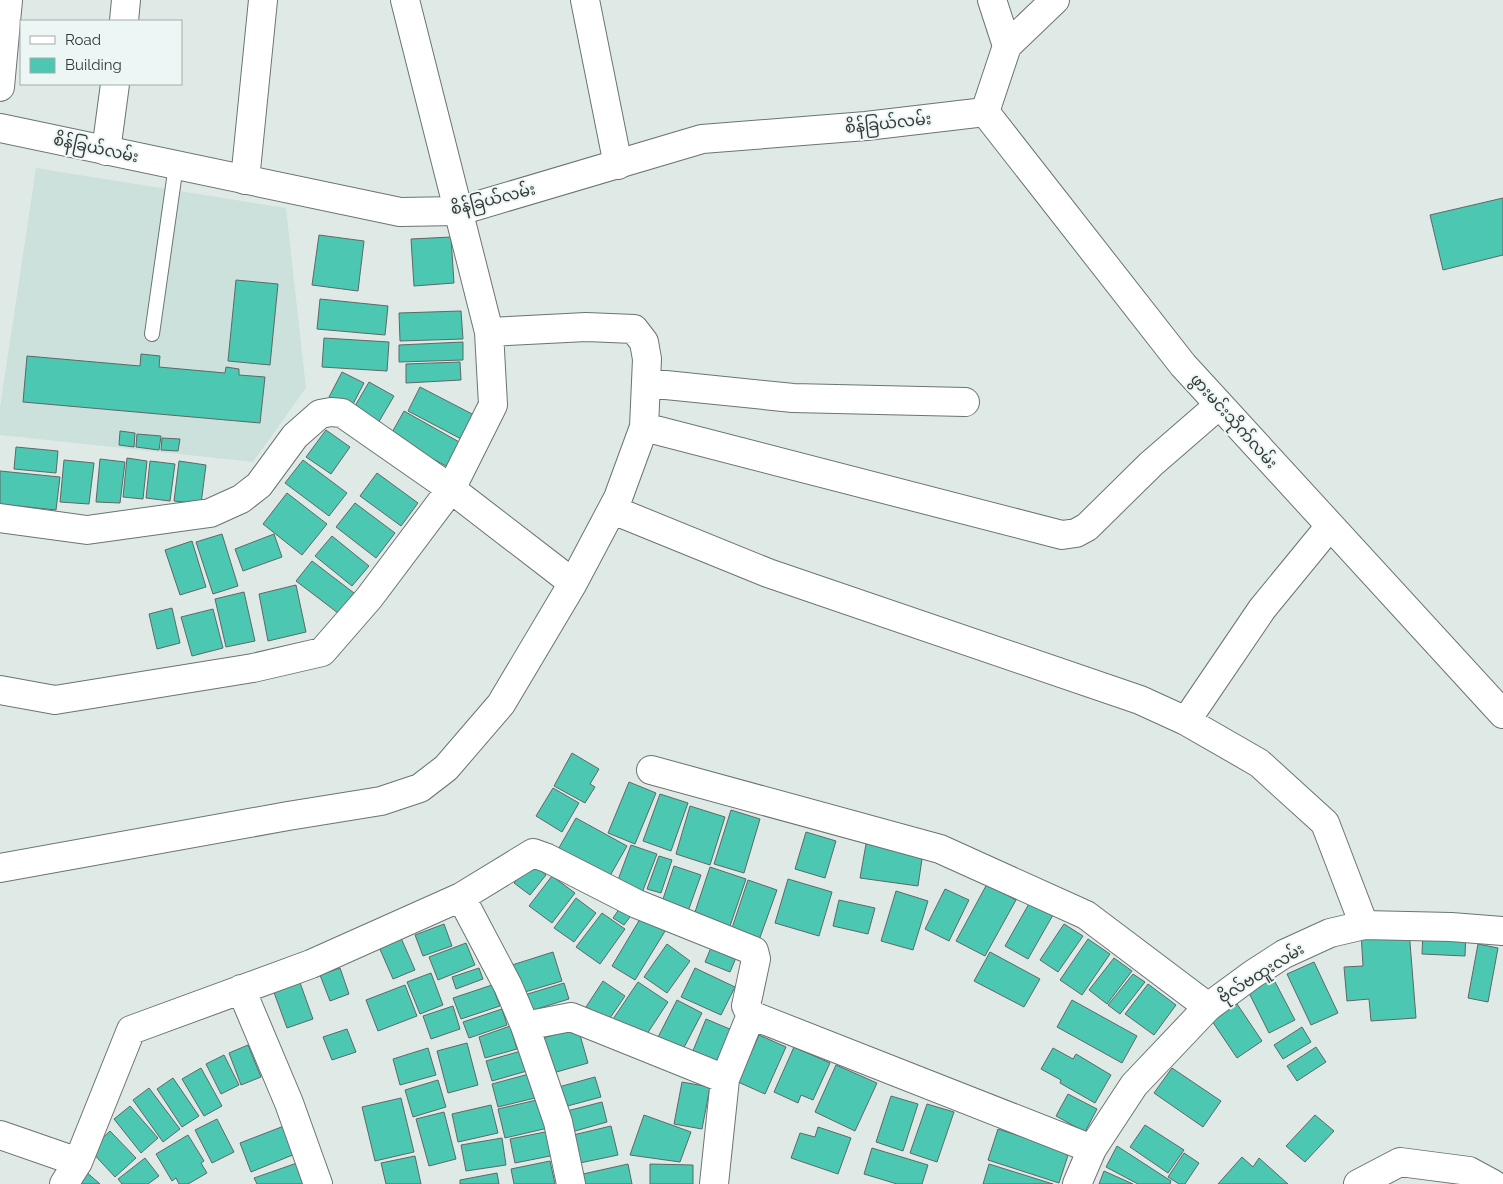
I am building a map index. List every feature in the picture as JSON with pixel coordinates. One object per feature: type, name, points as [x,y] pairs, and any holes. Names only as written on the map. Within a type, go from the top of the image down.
[{"type":"street","points":[[124,20],[126,0]]},
{"type":"street","points":[[245,180],[264,0]]},
{"type":"street","points":[[0,690],[55,700],[254,668],[322,652],[369,598],[451,489],[493,405],[489,332],[404,0]]},
{"type":"street","points":[[585,0],[618,165]]},
{"type":"street","points":[[992,0],[1007,46]]},
{"type":"street","points":[[985,112],[1007,46],[1055,0]]},
{"type":"street","points":[[0,87],[4,11]]},
{"type":"street","points":[[106,150],[115,85]]},
{"type":"street","name":"စိန်ခြယ်လမ်း","points":[[0,128],[400,212],[459,211],[702,139],[866,126],[985,112]]},
{"type":"street","name":"ဖွားမင်းသိုက်လမ်း","points":[[985,112],[1183,365],[1503,714]]},
{"type":"street","points":[[1,873],[288,816],[381,800],[420,788],[446,768],[501,704],[573,582],[618,498],[644,427],[647,359],[644,342],[634,329],[586,327],[489,332]]},
{"type":"street","points":[[646,383],[793,398],[965,402]]},
{"type":"street","points":[[644,427],[1062,535],[1076,533],[1087,528],[1151,464],[1219,405]]},
{"type":"street","points":[[0,518],[87,530],[210,513],[241,499],[259,485],[295,436],[320,414],[342,413],[451,489],[573,582]]},
{"type":"street","points":[[612,510],[768,573],[1140,700],[1186,721],[1259,763],[1325,823],[1364,925]]},
{"type":"street","points":[[1186,721],[1262,609],[1330,526]]},
{"type":"street","points":[[651,770],[940,849],[1086,916],[1208,1007]]},
{"type":"street","points":[[0,1135],[71,1173],[131,1030],[311,964],[461,897],[533,853],[547,858],[637,904],[754,951],[756,959],[746,1006],[751,1015],[1092,1149]]},
{"type":"street","points":[[461,897],[508,986],[525,1026],[558,1122],[571,1184]]},
{"type":"street","name":"ဗိုလ်ဗထူးလမ်း","points":[[1077,1184],[1092,1149],[1134,1085],[1208,1007],[1284,954],[1330,933],[1364,925],[1451,927],[1503,931]]},
{"type":"street","points":[[241,989],[289,1103],[318,1184]]},
{"type":"street","points":[[714,1184],[725,1079],[751,1015]]},
{"type":"street","points":[[525,1026],[571,1018],[725,1079]]},
{"type":"street","points":[[1360,1183],[1400,1162],[1470,1171],[1493,1184]]},
{"type":"lane","points":[[152,334],[176,165]]},
{"type":"shaded area","points":[[36,168],[286,208],[306,388],[253,462],[0,435],[0,407]]},
{"type":"building","points":[[1503,198],[1503,255],[1443,270],[1430,215]]},
{"type":"building","points":[[319,235],[364,241],[358,291],[312,285]]},
{"type":"building","points":[[451,237],[454,283],[414,286],[411,239]]},
{"type":"building","points":[[236,280],[278,284],[270,365],[228,361]]},
{"type":"building","points":[[320,299],[388,306],[385,335],[317,329]]},
{"type":"building","points":[[461,311],[463,339],[400,341],[399,313]]},
{"type":"building","points":[[324,338],[389,342],[387,371],[322,367]]},
{"type":"building","points":[[463,342],[463,360],[399,362],[399,345]]},
{"type":"building","points":[[141,354],[160,356],[159,367],[225,373],[226,367],[239,369],[239,375],[265,377],[260,423],[23,402],[27,356],[140,366]]},
{"type":"building","points":[[460,362],[461,380],[406,383],[406,364]]},
{"type":"building","points":[[342,372],[364,383],[351,408],[329,397]]},
{"type":"building","points":[[369,382],[394,396],[377,425],[352,411]]},
{"type":"building","points":[[420,387],[476,416],[463,440],[408,411]]},
{"type":"building","points":[[404,411],[461,443],[448,467],[390,436]]},
{"type":"building","points":[[326,430],[350,447],[331,474],[306,457]]},
{"type":"building","points":[[120,431],[135,433],[134,447],[119,445]]},
{"type":"building","points":[[137,434],[161,436],[159,450],[136,447]]},
{"type":"building","points":[[162,438],[180,439],[178,451],[161,450]]},
{"type":"building","points":[[16,447],[58,451],[56,473],[14,469]]},
{"type":"building","points":[[127,458],[147,461],[143,499],[123,497]]},
{"type":"building","points":[[100,459],[125,462],[120,503],[96,502]]},
{"type":"building","points":[[64,460],[94,463],[89,504],[60,502]]},
{"type":"building","points":[[303,460],[347,493],[329,516],[285,483]]},
{"type":"building","points":[[150,461],[175,464],[170,501],[146,498]]},
{"type":"building","points":[[179,461],[206,465],[201,504],[174,501]]},
{"type":"building","points":[[0,471],[60,477],[56,510],[0,504]]},
{"type":"building","points":[[377,473],[418,503],[401,526],[360,496]]},
{"type":"building","points":[[287,493],[327,524],[302,555],[263,524]]},
{"type":"building","points":[[355,503],[395,533],[376,558],[336,527]]},
{"type":"building","points":[[222,534],[238,586],[213,594],[196,542]]},
{"type":"building","points":[[274,534],[282,557],[243,571],[235,549]]},
{"type":"building","points":[[332,536],[369,566],[352,586],[315,556]]},
{"type":"building","points":[[192,541],[206,587],[180,595],[165,550]]},
{"type":"building","points":[[312,561],[354,593],[338,613],[296,581]]},
{"type":"building","points":[[296,585],[306,632],[268,641],[259,594]]},
{"type":"building","points":[[244,592],[255,641],[226,647],[215,599]]},
{"type":"building","points":[[172,608],[180,643],[157,649],[149,614]]},
{"type":"building","points":[[213,609],[223,648],[192,656],[181,617]]},
{"type":"building","points":[[572,753],[599,769],[590,784],[595,787],[585,803],[554,786]]},
{"type":"building","points":[[629,782],[656,793],[635,844],[608,833]]},
{"type":"building","points":[[553,788],[579,803],[562,832],[536,816]]},
{"type":"building","points":[[660,794],[688,803],[671,851],[643,841]]},
{"type":"building","points":[[690,806],[725,817],[710,865],[676,854]]},
{"type":"building","points":[[731,810],[760,819],[744,873],[714,864]]},
{"type":"building","points":[[576,818],[627,846],[607,881],[556,853]]},
{"type":"building","points":[[806,832],[836,841],[825,878],[795,869]]},
{"type":"building","points":[[866,844],[923,852],[918,886],[860,878]]},
{"type":"building","points":[[631,845],[657,854],[640,898],[615,888]]},
{"type":"building","points":[[659,856],[672,860],[661,893],[647,889]]},
{"type":"building","points":[[530,862],[546,875],[530,895],[514,883]]},
{"type":"building","points":[[674,866],[701,875],[686,917],[660,908]]},
{"type":"building","points":[[710,867],[746,879],[728,932],[692,921]]},
{"type":"building","points":[[552,876],[575,893],[552,923],[529,906]]},
{"type":"building","points":[[788,879],[832,892],[819,936],[775,923]]},
{"type":"building","points":[[748,880],[777,890],[758,943],[730,934]]},
{"type":"building","points":[[987,884],[1016,900],[985,956],[956,941]]},
{"type":"building","points":[[945,889],[969,900],[949,941],[925,929]]},
{"type":"building","points":[[896,891],[928,901],[913,950],[881,941]]},
{"type":"building","points":[[576,898],[596,913],[574,942],[554,928]]},
{"type":"building","points":[[839,900],[875,908],[868,934],[833,926]]},
{"type":"building","points":[[1030,902],[1053,915],[1028,959],[1005,946]]},
{"type":"building","points":[[622,905],[633,913],[624,925],[613,918]]},
{"type":"building","points":[[602,913],[625,929],[600,964],[576,947]]},
{"type":"building","points":[[643,914],[667,928],[635,980],[612,966]]},
{"type":"building","points":[[444,924],[452,946],[423,956],[415,935]]},
{"type":"building","points":[[1064,924],[1083,936],[1058,972],[1040,960]]},
{"type":"building","points":[[1423,929],[1466,931],[1465,956],[1422,954]]},
{"type":"building","points":[[1409,930],[1416,1018],[1371,1021],[1369,999],[1347,1001],[1344,967],[1363,966],[1361,933]]},
{"type":"building","points":[[401,938],[415,970],[393,979],[379,947]]},
{"type":"building","points":[[1088,939],[1110,954],[1082,995],[1060,980]]},
{"type":"building","points":[[466,943],[475,965],[438,980],[429,957]]},
{"type":"building","points":[[713,943],[738,953],[730,972],[705,962]]},
{"type":"building","points":[[667,944],[690,961],[667,993],[644,977]]},
{"type":"building","points":[[1478,944],[1498,948],[1488,1002],[1468,998]]},
{"type":"building","points":[[553,952],[562,981],[518,994],[509,966]]},
{"type":"building","points":[[990,952],[1040,979],[1024,1007],[974,981]]},
{"type":"building","points":[[1114,958],[1132,971],[1107,1004],[1089,990]]},
{"type":"building","points":[[1314,962],[1338,1013],[1311,1025],[1287,974]]},
{"type":"building","points":[[340,968],[349,994],[330,1001],[320,975]]},
{"type":"building","points":[[479,968],[483,979],[456,989],[452,977]]},
{"type":"building","points":[[695,968],[735,987],[721,1015],[681,997]]},
{"type":"building","points":[[431,973],[443,1005],[420,1014],[407,982]]},
{"type":"building","points":[[1133,974],[1145,982],[1120,1014],[1108,1005]]},
{"type":"building","points":[[298,977],[313,1019],[287,1028],[272,987]]},
{"type":"building","points":[[1273,978],[1295,1020],[1269,1033],[1248,991]]},
{"type":"building","points":[[603,981],[625,996],[608,1021],[586,1007]]},
{"type":"building","points":[[638,982],[668,1002],[645,1037],[611,1022]]},
{"type":"building","points":[[564,983],[569,999],[527,1012],[521,996]]},
{"type":"building","points":[[1148,984],[1176,1005],[1154,1035],[1125,1014]]},
{"type":"building","points":[[405,985],[417,1016],[378,1031],[366,1000]]},
{"type":"building","points":[[492,985],[500,1006],[461,1019],[453,998]]},
{"type":"building","points":[[677,1000],[702,1013],[679,1057],[654,1045]]},
{"type":"building","points":[[1072,1000],[1137,1036],[1122,1063],[1057,1027]]},
{"type":"building","points":[[1235,1001],[1262,1041],[1237,1058],[1210,1018]]},
{"type":"building","points":[[453,1006],[460,1029],[431,1039],[423,1016]]},
{"type":"building","points":[[502,1009],[507,1025],[469,1038],[463,1022]]},
{"type":"building","points":[[706,1019],[732,1030],[716,1069],[690,1058]]},
{"type":"building","points":[[510,1026],[517,1049],[485,1058],[479,1037]]},
{"type":"building","points":[[1302,1027],[1311,1042],[1283,1059],[1274,1045]]},
{"type":"building","points":[[578,1028],[588,1063],[546,1075],[536,1040]]},
{"type":"building","points":[[347,1029],[356,1052],[332,1060],[323,1037]]},
{"type":"building","points":[[759,1035],[786,1047],[765,1094],[738,1082]]},
{"type":"building","points":[[467,1043],[478,1085],[448,1093],[437,1051]]},
{"type":"building","points":[[248,1045],[261,1077],[241,1085],[229,1053]]},
{"type":"building","points":[[794,1047],[830,1063],[813,1100],[801,1095],[798,1103],[774,1092]]},
{"type":"building","points":[[1316,1047],[1326,1062],[1297,1081],[1287,1066]]},
{"type":"building","points":[[428,1048],[436,1075],[400,1085],[393,1059]]},
{"type":"building","points":[[1053,1048],[1073,1059],[1076,1054],[1111,1075],[1095,1103],[1060,1083],[1061,1080],[1041,1069]]},
{"type":"building","points":[[521,1051],[527,1071],[492,1081],[486,1061]]},
{"type":"building","points":[[224,1055],[239,1085],[221,1094],[206,1064]]},
{"type":"building","points":[[836,1065],[877,1083],[855,1131],[815,1112]]},
{"type":"building","points":[[201,1068],[222,1106],[204,1116],[182,1079]]},
{"type":"building","points":[[1172,1068],[1221,1101],[1203,1127],[1154,1093]]},
{"type":"building","points":[[529,1074],[535,1098],[498,1107],[492,1084]]},
{"type":"building","points":[[595,1077],[601,1097],[560,1108],[555,1088]]},
{"type":"building","points":[[173,1078],[199,1116],[182,1127],[157,1089]]},
{"type":"building","points":[[438,1080],[446,1107],[413,1117],[405,1090]]},
{"type":"building","points":[[682,1082],[710,1087],[702,1129],[674,1124]]},
{"type":"building","points":[[149,1088],[180,1129],[163,1142],[133,1100]]},
{"type":"building","points":[[1068,1094],[1097,1109],[1085,1132],[1056,1116]]},
{"type":"building","points":[[891,1096],[918,1104],[903,1151],[876,1142]]},
{"type":"building","points":[[401,1098],[414,1152],[375,1161],[362,1107]]},
{"type":"building","points":[[541,1099],[548,1128],[505,1138],[498,1109]]},
{"type":"building","points":[[602,1102],[607,1122],[568,1133],[563,1112]]},
{"type":"building","points":[[927,1104],[954,1112],[937,1162],[910,1153]]},
{"type":"building","points":[[491,1105],[498,1133],[458,1142],[452,1114]]},
{"type":"building","points":[[130,1106],[158,1138],[141,1153],[114,1119]]},
{"type":"building","points":[[444,1112],[456,1159],[429,1166],[416,1119]]},
{"type":"building","points":[[644,1115],[691,1132],[680,1162],[630,1155]]},
{"type":"building","points":[[1315,1115],[1334,1131],[1305,1162],[1286,1146]]},
{"type":"building","points":[[217,1119],[234,1152],[212,1163],[195,1130]]},
{"type":"building","points":[[1145,1125],[1184,1150],[1168,1173],[1130,1147]]},
{"type":"building","points":[[284,1126],[295,1154],[251,1172],[240,1143]]},
{"type":"building","points":[[611,1126],[618,1155],[575,1164],[569,1136]]},
{"type":"building","points":[[818,1127],[851,1138],[838,1174],[791,1158],[800,1133],[815,1137]]},
{"type":"building","points":[[998,1129],[1069,1152],[1059,1183],[988,1160]]},
{"type":"building","points":[[110,1131],[136,1158],[115,1177],[90,1150]]},
{"type":"building","points":[[550,1131],[555,1155],[515,1163],[510,1139]]},
{"type":"building","points":[[188,1135],[204,1161],[201,1163],[207,1173],[188,1184],[179,1184],[176,1178],[172,1181],[156,1154]]},
{"type":"building","points":[[502,1138],[506,1165],[466,1171],[461,1145]]},
{"type":"building","points":[[1117,1146],[1171,1181],[1170,1184],[1138,1184],[1106,1167]]},
{"type":"building","points":[[872,1148],[928,1165],[922,1184],[897,1184],[864,1174]]},
{"type":"building","points":[[1184,1153],[1199,1163],[1185,1184],[1179,1184],[1168,1177]]},
{"type":"building","points":[[415,1156],[421,1184],[386,1184],[381,1163]]},
{"type":"building","points":[[1242,1157],[1253,1167],[1259,1158],[1288,1184],[1218,1184]]},
{"type":"building","points":[[145,1158],[159,1176],[148,1184],[122,1184],[118,1179]]},
{"type":"building","points":[[550,1161],[555,1184],[514,1184],[511,1169]]},
{"type":"building","points":[[297,1163],[305,1184],[257,1184],[254,1178]]},
{"type":"building","points":[[628,1164],[632,1184],[576,1184],[574,1176]]},
{"type":"building","points":[[650,1164],[693,1165],[693,1184],[650,1184]]},
{"type":"building","points":[[989,1164],[1053,1184],[983,1184]]},
{"type":"building","points":[[84,1170],[100,1184],[71,1184]]},
{"type":"building","points":[[1104,1171],[1133,1184],[1099,1184]]},
{"type":"building","points":[[497,1173],[499,1184],[460,1184],[460,1180]]}]
